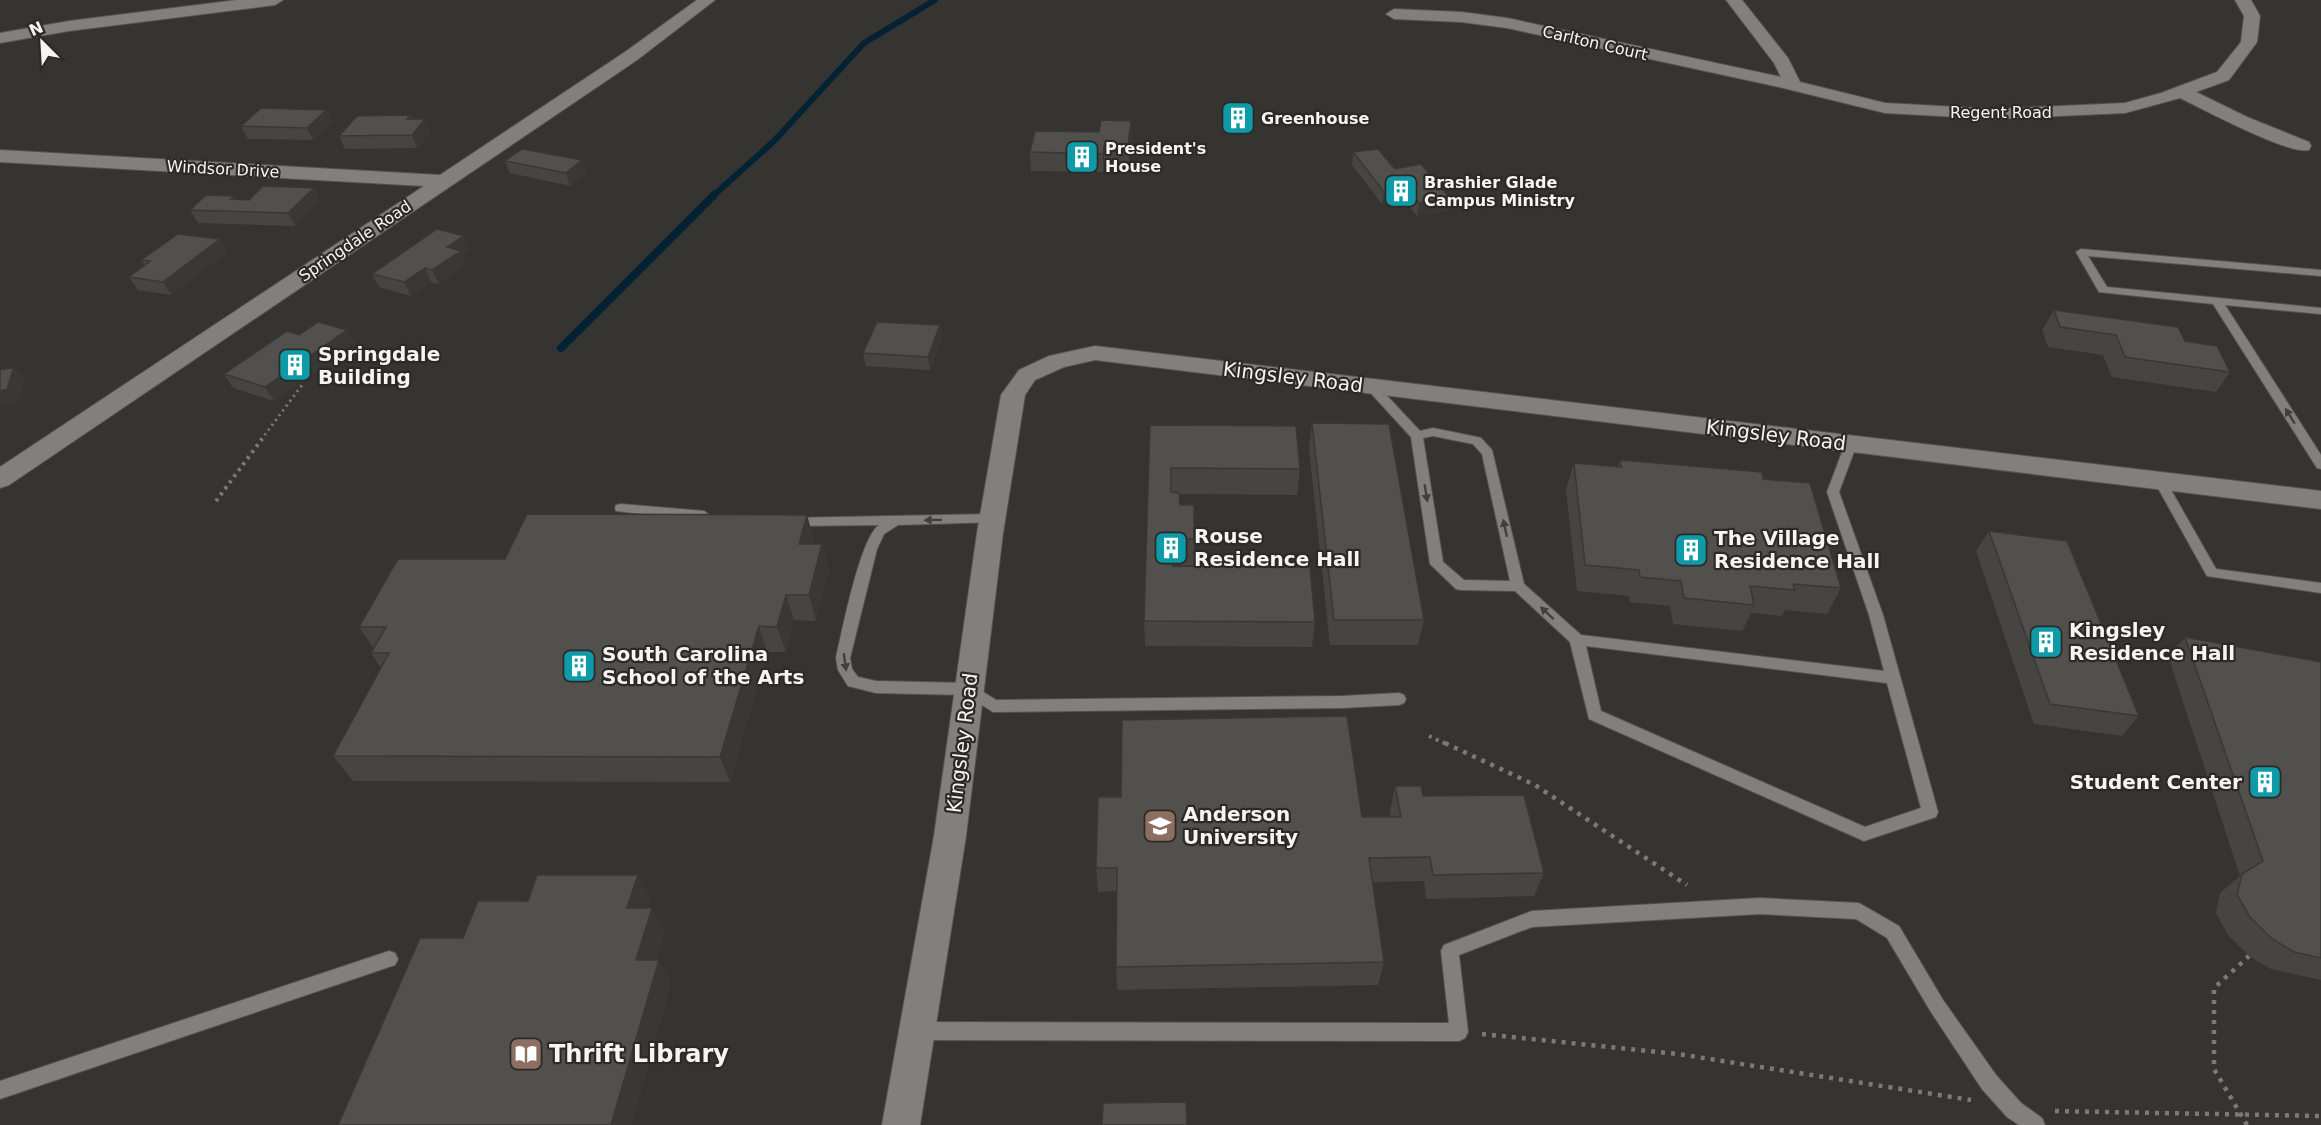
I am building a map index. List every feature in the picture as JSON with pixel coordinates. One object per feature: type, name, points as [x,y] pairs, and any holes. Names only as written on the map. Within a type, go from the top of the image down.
[{"type":"street","points":[[0,38],[69,26],[275,0]]},
{"type":"street","name":"Springdale Road","points":[[0,479],[631,56],[707,0]]},
{"type":"street","points":[[1734,0],[1782,63],[1793,86]]},
{"type":"street","name":"Regent Road","points":[[1793,86],[1885,108],[1994,114],[2125,108],[2181,92],[2223,76],[2248,42],[2252,16],[2243,0]]},
{"type":"street","name":"Carlton Court","points":[[1394,14],[1461,17],[1507,23],[1793,86]]},
{"type":"street","points":[[2181,92],[2241,121],[2302,146]]},
{"type":"street","name":"Windsor Drive","points":[[0,156],[445,181]]},
{"type":"street","name":"Kingsley Road","points":[[900,1125],[950,836],[992,519],[1013,395],[1027,375],[1057,361],[1095,353],[2321,500]]},
{"type":"lane","points":[[2321,273],[2081,252],[2103,290],[2321,311]]},
{"type":"lane","points":[[2217,301],[2321,465]]},
{"type":"lane","points":[[1371,386],[1417,436],[1437,564],[1461,585],[1518,586]]},
{"type":"lane","points":[[1417,436],[1433,432],[1477,441],[1488,453],[1518,586],[1577,640],[1594,715],[1864,834],[1930,812],[1876,615],[1833,492],[1851,444]]},
{"type":"lane","points":[[2160,481],[2212,573],[2321,588]]},
{"type":"lane","points":[[621,508],[714,517]]},
{"type":"lane","points":[[782,520],[992,519]]},
{"type":"lane","points":[[895,520],[879,531],[870,549],[843,658],[845,670],[853,682],[876,687],[969,689],[993,706],[1308,703],[1398,699]]},
{"type":"lane","points":[[1577,640],[1894,678]]},
{"type":"lane","points":[[917,1031],[1459,1032],[1450,951],[1533,919],[1760,906],[1859,911],[1893,932],[1936,1006],[1989,1082],[2014,1110],[2034,1125]]},
{"type":"lane","points":[[0,1090],[389,959]]},
{"type":"path","points":[[216,501],[302,385],[302,381]]},
{"type":"path","points":[[1429,736],[1536,785],[1656,863],[1719,908]]},
{"type":"path","points":[[2247,1125],[2214,1069],[2214,988],[2249,956]]},
{"type":"path","points":[[1459,1032],[1678,1054],[1956,1096],[2014,1110],[2321,1116]]},
{"type":"building","points":[[261,108],[326,110],[307,128],[241,126]]},
{"type":"building","points":[[1227,109],[1249,109],[1250,116],[1226,115]]},
{"type":"building","points":[[410,115],[407,119],[425,119],[412,135],[339,136],[357,116]]},
{"type":"building","points":[[1101,120],[1131,121],[1128,146],[1104,146],[1103,154],[1030,152],[1035,131],[1099,132]]},
{"type":"building","points":[[522,149],[582,160],[566,173],[505,161]]},
{"type":"building","points":[[1378,149],[1395,169],[1421,164],[1450,198],[1419,203],[1407,188],[1384,192],[1353,152]]},
{"type":"building","points":[[263,186],[314,188],[288,213],[190,210],[206,195],[234,196],[231,199],[249,200]]},
{"type":"building","points":[[437,229],[464,236],[447,247],[461,251],[432,270],[425,268],[404,282],[372,274]]},
{"type":"building","points":[[178,234],[220,239],[163,282],[129,277],[150,261],[141,260]]},
{"type":"building","points":[[2054,310],[2178,327],[2185,341],[2217,346],[2230,372],[2125,357],[2116,335],[2060,327]]},
{"type":"building","points":[[318,322],[347,330],[265,387],[224,374],[287,331],[299,335]]},
{"type":"building","points":[[877,322],[940,325],[928,357],[863,353]]},
{"type":"building","points":[[14,367],[7,389],[0,391],[0,370]]},
{"type":"building","points":[[1312,423],[1389,424],[1424,620],[1334,620]]},
{"type":"building","points":[[1150,425],[1296,426],[1300,469],[1171,468],[1171,492],[1179,493],[1180,505],[1194,505],[1194,539],[1173,539],[1173,566],[1310,567],[1315,622],[1144,621]]},
{"type":"building","name":"The Village Residence Hall","points":[[1620,460],[1762,472],[1763,479],[1810,483],[1841,588],[1793,584],[1795,590],[1750,586],[1754,605],[1684,598],[1681,581],[1640,577],[1639,570],[1585,565],[1574,463],[1621,467]]},
{"type":"building","name":"South Carolina School of the Arts","points":[[527,514],[807,515],[799,544],[822,544],[809,595],[786,595],[777,627],[759,626],[720,757],[333,756],[389,653],[371,653],[386,627],[359,627],[398,559],[505,559]]},
{"type":"building","name":"Kingsley Residence Hall","points":[[1989,531],[2067,541],[2139,716],[2050,704]]},
{"type":"building","name":"Student Center","points":[[2185,637],[2321,662],[2321,958],[2294,952],[2271,938],[2250,917],[2237,895],[2242,874],[2263,861]]},
{"type":"building","points":[[1347,716],[1362,817],[1401,817],[1395,786],[1421,786],[1423,796],[1524,795],[1544,873],[1433,875],[1430,857],[1369,858],[1384,962],[1116,967],[1117,868],[1096,868],[1098,797],[1121,797],[1122,720]]},
{"type":"building","name":"Thrift Library","points":[[537,875],[638,875],[627,908],[652,908],[636,960],[659,960],[611,1125],[338,1125],[420,938],[463,938],[478,901],[528,901]]},
{"type":"building","points":[[1186,1102],[1187,1125],[1102,1125],[1103,1103]]},
{"type":"waterway","points":[[713,196],[775,140],[864,43],[935,0]]},
{"type":"waterway","points":[[561,348],[713,196]]},
{"type":"place","name":"Greenhouse","points":[[1238,118]]},
{"type":"place","name":"President's House","points":[[1082,157]]},
{"type":"place","name":"Brashier Glade Campus Ministry","points":[[1401,191]]},
{"type":"place","name":"Springdale Building","points":[[295,365]]},
{"type":"place","name":"Rouse Residence Hall","points":[[1171,548]]},
{"type":"place","name":"The Village Residence Hall","points":[[1691,550]]},
{"type":"place","name":"Kingsley Residence Hall","points":[[2046,642]]},
{"type":"place","name":"South Carolina School of the Arts","points":[[579,666]]},
{"type":"place","name":"Student Center","points":[[2265,782]]},
{"type":"place","name":"Anderson University","points":[[1160,826]]},
{"type":"place","name":"Thrift Library","points":[[526,1054]]}]
